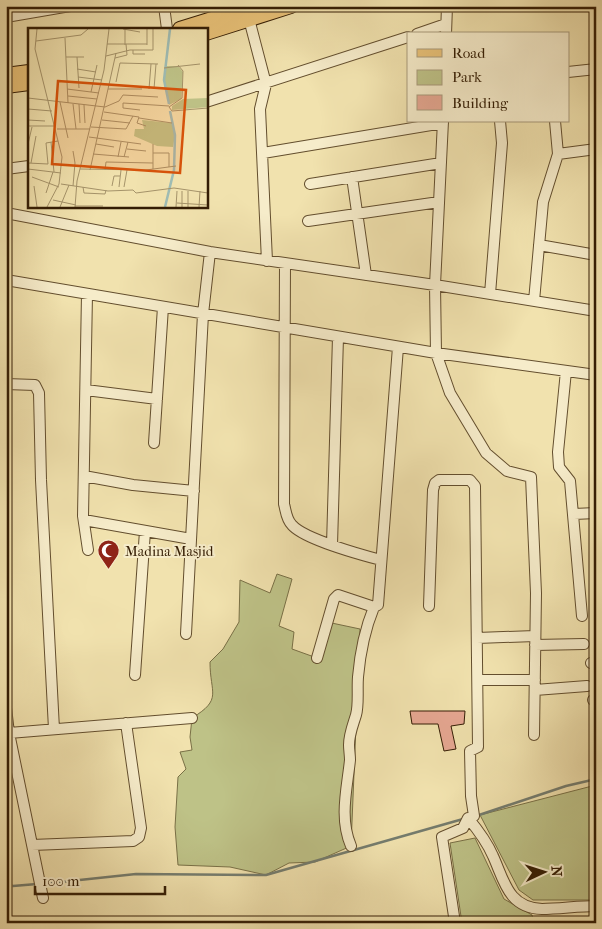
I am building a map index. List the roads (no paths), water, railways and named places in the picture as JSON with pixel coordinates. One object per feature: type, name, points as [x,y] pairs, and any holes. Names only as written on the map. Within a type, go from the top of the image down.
[{"type":"main road","points":[[184,28],[291,6]]},
{"type":"main road","points":[[208,31],[252,13]]},
{"type":"main road","points":[[6,75],[28,72]]},
{"type":"main road","points":[[6,86],[28,83]]},
{"type":"street","points":[[6,17],[70,6]]},
{"type":"street","points":[[164,6],[167,28]]},
{"type":"street","points":[[429,32],[446,29],[447,6]]},
{"type":"street","points":[[252,13],[266,84],[260,109],[268,260]]},
{"type":"street","points":[[208,101],[407,37]]},
{"type":"street","points":[[570,72],[596,69]]},
{"type":"street","points":[[263,153],[443,122],[435,284],[436,353],[450,394],[486,453],[507,471],[531,477],[536,593],[534,735]]},
{"type":"street","points":[[490,294],[502,143],[500,122]]},
{"type":"street","points":[[534,301],[542,202],[558,154],[554,122]]},
{"type":"street","points":[[558,154],[596,149]]},
{"type":"street","points":[[310,184],[441,163]]},
{"type":"street","points":[[6,168],[28,166]]},
{"type":"street","points":[[352,177],[366,275]]},
{"type":"street","points":[[308,221],[439,202]]},
{"type":"street","points":[[6,213],[210,252],[435,284],[596,311]]},
{"type":"street","points":[[539,245],[596,255]]},
{"type":"street","points":[[186,634],[203,314],[210,252]]},
{"type":"street","points":[[285,263],[284,504],[287,517],[293,526],[332,545],[381,560]]},
{"type":"street","points":[[6,280],[398,347],[596,375]]},
{"type":"street","points":[[87,294],[84,520],[88,550]]},
{"type":"street","points":[[154,443],[164,307]]},
{"type":"street","points":[[332,545],[338,337]]},
{"type":"street","points":[[351,846],[346,835],[345,781],[350,760],[349,743],[352,722],[356,715],[358,674],[364,638],[374,607],[378,605],[398,347]]},
{"type":"street","points":[[566,371],[559,467],[570,481],[582,616]]},
{"type":"street","points":[[6,384],[35,385],[39,393],[41,490],[54,729]]},
{"type":"street","points":[[86,390],[157,399]]},
{"type":"street","points":[[84,476],[133,485],[194,491]]},
{"type":"street","points":[[429,606],[432,490],[435,482],[439,480],[470,480],[475,486],[478,680],[478,747],[470,751],[471,796],[474,816]]},
{"type":"street","points":[[574,514],[596,513]]},
{"type":"street","points":[[84,520],[191,539]]},
{"type":"street","points":[[135,675],[145,531]]},
{"type":"street","points":[[317,658],[334,599],[338,595],[374,607]]},
{"type":"street","points":[[477,638],[584,644]]},
{"type":"street","points":[[478,680],[535,685],[587,686]]},
{"type":"street","points":[[6,708],[9,733],[43,898]]},
{"type":"street","points":[[9,733],[192,718]]},
{"type":"street","points":[[32,845],[133,841],[139,837],[141,828],[126,723]]},
{"type":"street","points":[[455,923],[442,837],[463,828],[468,818],[484,839],[507,891],[520,901],[530,907],[542,909],[596,906]]},
{"type":"waterway","points":[[476,816],[566,786],[596,779]]},
{"type":"waterway","points":[[42,884],[136,874],[266,875],[463,819]]},
{"type":"waterway","points":[[6,884],[13,886],[37,884]]},
{"type":"place","name":"Madina Masjid","points":[[109,570]]}]
